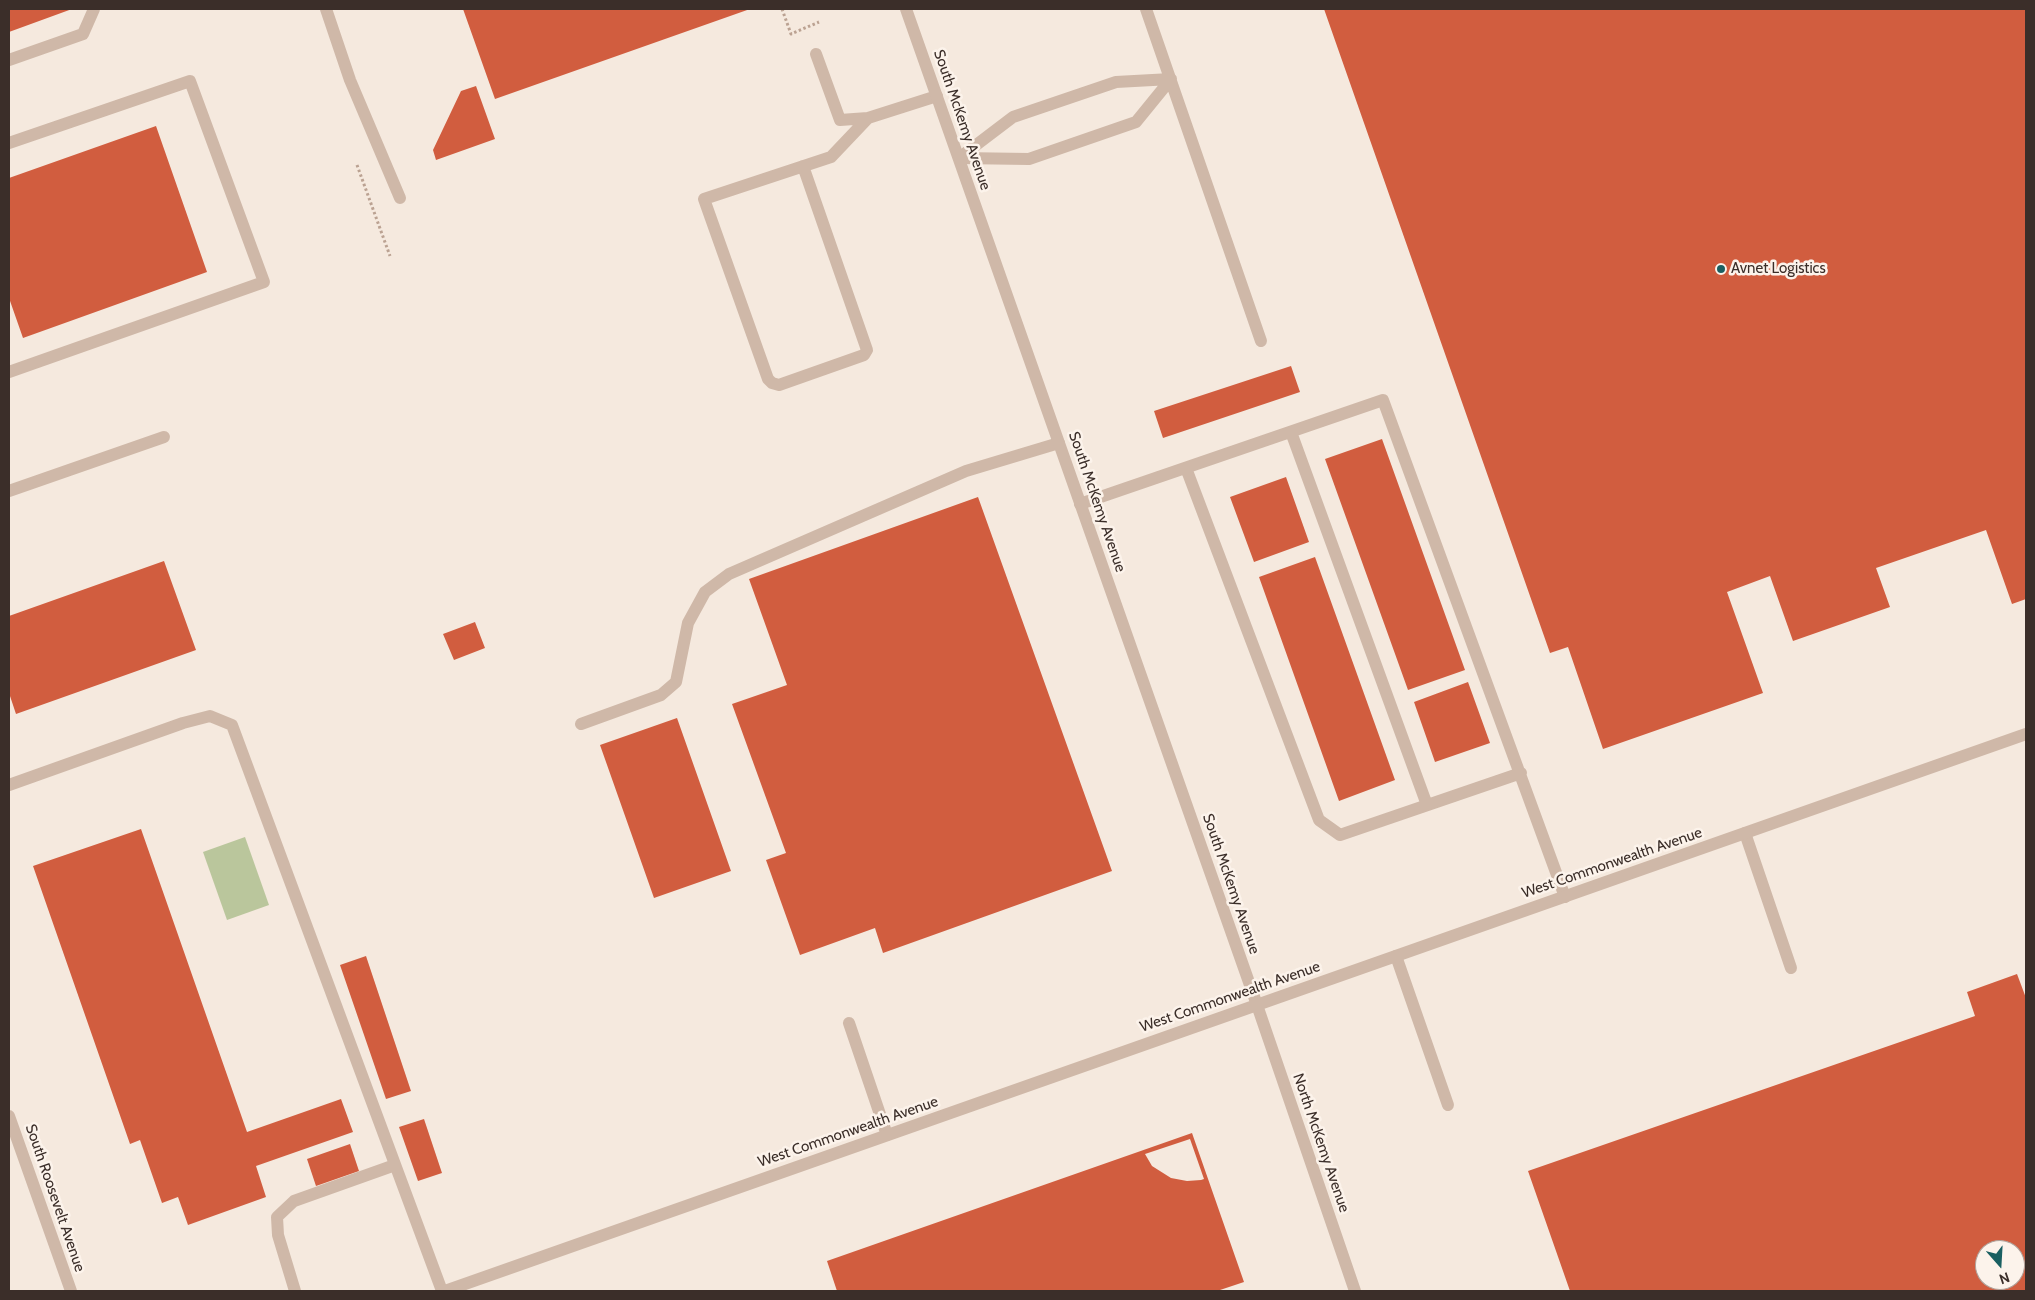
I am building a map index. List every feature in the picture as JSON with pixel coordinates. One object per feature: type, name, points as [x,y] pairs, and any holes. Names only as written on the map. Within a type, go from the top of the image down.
[{"type":"street","points":[[9,60],[83,34],[94,9]]},
{"type":"street","points":[[326,9],[350,80],[400,198]]},
{"type":"street","name":"South McKemy Avenue","points":[[906,9],[1257,1005]]},
{"type":"street","points":[[1146,9],[1261,341]]},
{"type":"street","points":[[816,54],[840,120],[868,118],[937,96]]},
{"type":"street","points":[[959,158],[1029,159],[1136,122],[1171,78]]},
{"type":"street","points":[[959,158],[1012,117],[1116,82],[1171,78]]},
{"type":"street","points":[[9,143],[190,81],[264,282],[9,372]]},
{"type":"street","points":[[803,166],[867,350],[864,355],[779,385],[772,383],[768,379],[704,199],[803,166],[831,157],[868,118]]},
{"type":"street","points":[[1080,504],[1383,400],[1565,896]]},
{"type":"street","points":[[1291,432],[1427,805]]},
{"type":"street","points":[[9,491],[164,437]]},
{"type":"street","points":[[581,724],[661,695],[676,682],[688,623],[705,592],[729,574],[966,471],[1059,443]]},
{"type":"street","points":[[1186,468],[1319,820],[1340,835],[1521,773]]},
{"type":"street","points":[[9,785],[183,723],[210,716],[232,725],[443,1291]]},
{"type":"street","name":"West Commonwealth Avenue","points":[[443,1291],[2026,734]]},
{"type":"street","points":[[1745,833],[1791,968]]},
{"type":"street","points":[[1396,956],[1448,1105]]},
{"type":"street","name":"North McKemy Avenue","points":[[1257,1005],[1354,1291]]},
{"type":"street","points":[[849,1023],[887,1135]]},
{"type":"street","name":"South Roosevelt Avenue","points":[[9,1116],[71,1291]]},
{"type":"street","points":[[295,1291],[278,1235],[277,1217],[294,1201],[395,1165]]},
{"type":"path","points":[[782,9],[791,34],[819,22]]},
{"type":"green space","points":[[245,837],[269,905],[227,920],[203,852]]},
{"type":"building","points":[[9,9],[72,9],[9,32]]},
{"type":"building","points":[[463,9],[750,9],[495,99]]},
{"type":"building","name":"Avnet Logistics","points":[[1324,9],[2026,9],[2026,599],[2012,604],[1986,530],[1876,568],[1890,607],[1793,641],[1770,576],[1727,592],[1763,693],[1603,749],[1568,647],[1550,653]]},
{"type":"building","points":[[476,86],[495,139],[436,160],[433,150],[461,91]]},
{"type":"building","points":[[156,126],[207,272],[23,338],[9,298],[9,178]]},
{"type":"building","points":[[1291,366],[1300,392],[1163,438],[1154,411]]},
{"type":"building","points":[[1382,439],[1465,670],[1408,690],[1325,459]]},
{"type":"building","points":[[1286,477],[1309,542],[1254,562],[1230,497]]},
{"type":"building","points":[[978,497],[1112,871],[883,953],[875,928],[800,955],[766,860],[786,853],[732,704],[787,685],[749,579]]},
{"type":"building","points":[[1315,557],[1395,780],[1339,801],[1259,577]]},
{"type":"building","points":[[164,561],[196,650],[16,714],[9,693],[9,616]]},
{"type":"building","points":[[475,622],[485,648],[454,660],[443,634]]},
{"type":"building","points":[[1468,682],[1490,743],[1435,762],[1414,702]]},
{"type":"building","points":[[677,718],[731,871],[654,898],[600,745]]},
{"type":"building","points":[[141,829],[247,1132],[341,1099],[353,1132],[256,1166],[266,1197],[188,1225],[178,1197],[162,1203],[140,1140],[130,1144],[33,866]]},
{"type":"building","points":[[366,956],[411,1091],[386,1099],[340,965]]},
{"type":"building","points":[[2017,974],[2026,998],[2026,1291],[1570,1291],[1528,1171],[1975,1016],[1967,992]]},
{"type":"building","points":[[424,1119],[442,1173],[418,1181],[399,1127]]},
{"type":"building","points":[[1192,1133],[1244,1282],[1217,1291],[837,1291],[827,1261]],"holes":[[[1190,1139],[1204,1179],[1187,1181],[1171,1178],[1152,1166],[1145,1154]]]},
{"type":"building","points":[[350,1144],[359,1171],[316,1186],[307,1159]]},
{"type":"place","name":"Avnet Logistics","points":[[1721,269]]}]
